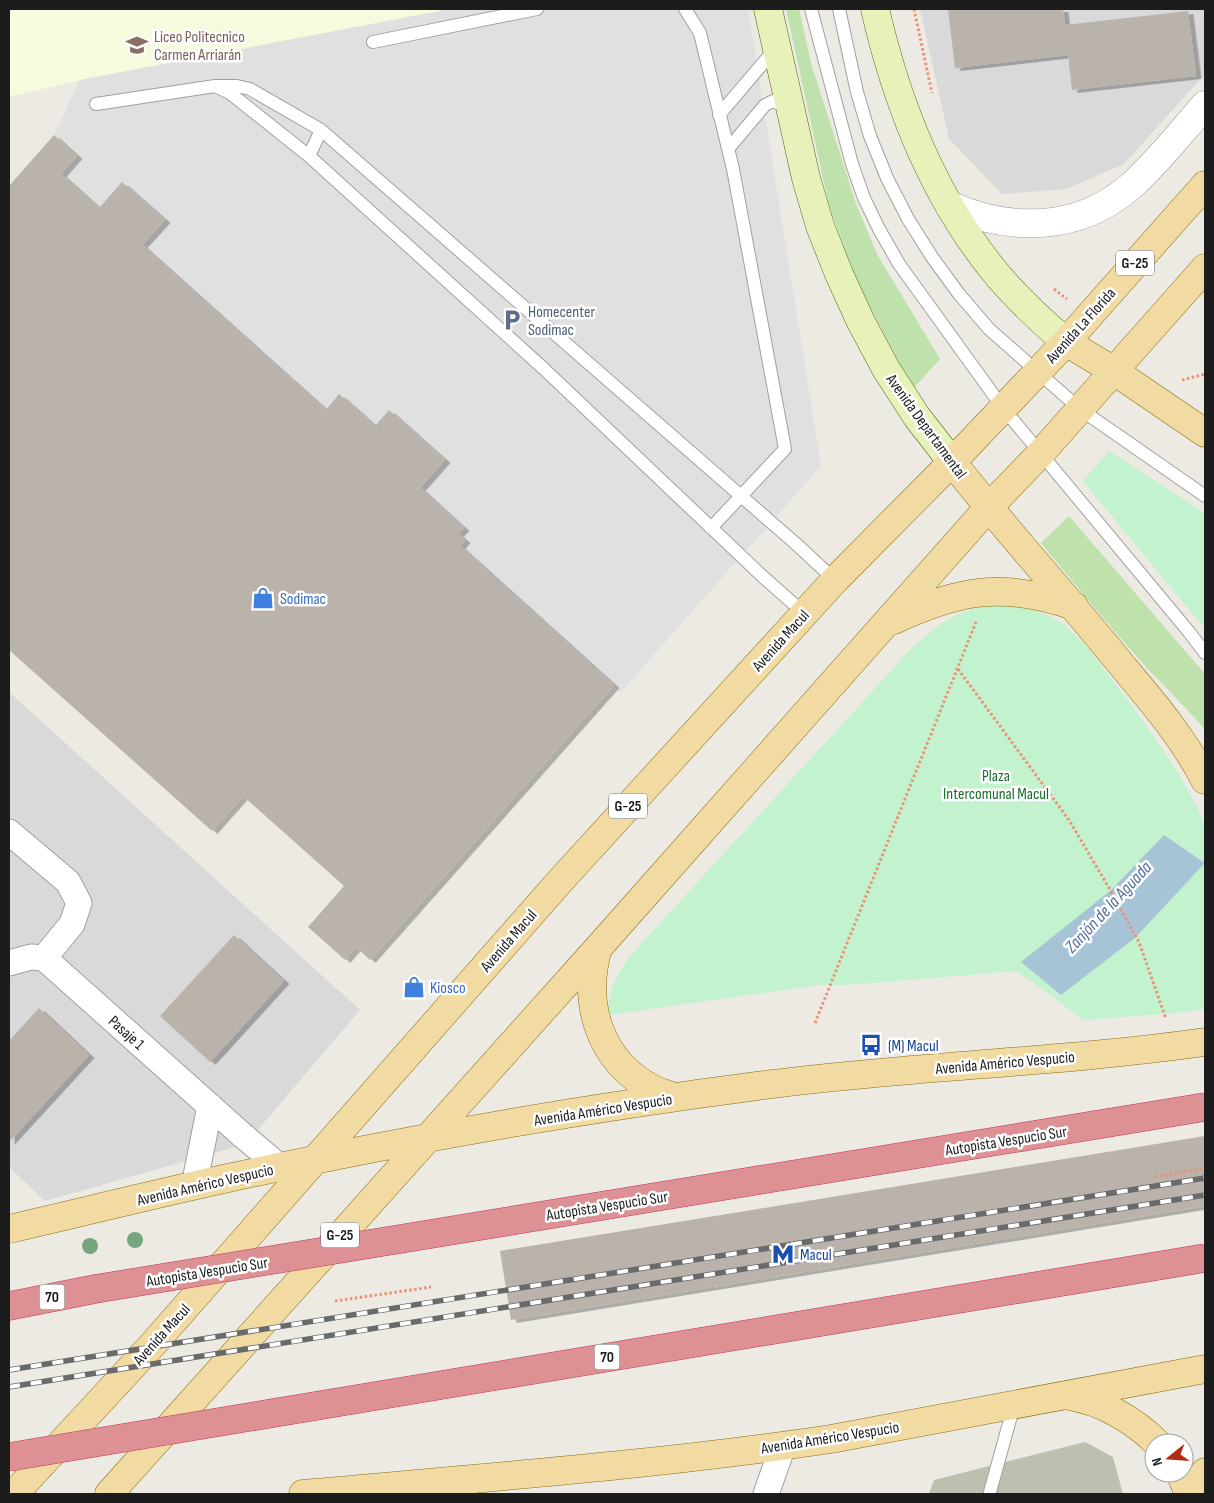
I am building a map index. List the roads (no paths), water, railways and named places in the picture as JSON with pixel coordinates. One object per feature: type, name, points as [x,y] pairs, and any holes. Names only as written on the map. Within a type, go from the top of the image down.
[{"type":"highway","name":"Autopista Vespucio Sur","points":[[9,1306],[95,1289],[1205,1107]]},
{"type":"highway","name":"70","points":[[9,1457],[1205,1258]]},
{"type":"main road","name":"Avenida Departamental","points":[[768,9],[806,178],[820,226],[842,282],[886,369],[917,417],[988,508],[1074,606],[1168,723],[1195,760],[1205,780]]},
{"type":"main road","points":[[875,9],[893,75],[929,166],[949,205],[980,253],[1013,293],[1066,342],[1114,371],[1205,433]]},
{"type":"main road","name":"Avenida La Florida","points":[[952,462],[1066,342],[1205,185]]},
{"type":"main road","name":"G-25","points":[[109,1494],[598,948],[988,508],[1041,453],[1205,268]]},
{"type":"main road","name":"Avenida Macul","points":[[14,1494],[154,1343],[561,880],[804,613],[952,462]]},
{"type":"main road","points":[[886,624],[945,599],[972,593],[1000,591],[1026,593],[1074,606]]},
{"type":"main road","points":[[598,948],[593,966],[592,1004],[597,1023],[605,1041],[617,1060],[633,1076],[652,1088],[674,1097]]},
{"type":"main road","name":"Avenida Américo Vespucio","points":[[10,1224],[428,1138],[674,1097],[871,1073],[1036,1060],[1205,1042]]},
{"type":"main road","name":"Avenida Américo Vespucio","points":[[303,1494],[596,1467],[783,1446],[956,1416],[1205,1368]]},
{"type":"main road","points":[[1065,1395],[1086,1399],[1111,1410],[1146,1433]]},
{"type":"main road","points":[[1200,1494],[1205,1472]]},
{"type":"street","points":[[949,205],[985,218],[1013,223],[1045,223],[1084,214],[1108,202],[1148,170],[1205,105]]},
{"type":"street","points":[[9,832],[68,882],[79,904],[72,924],[44,958],[31,957],[9,963]]},
{"type":"street","name":"Pasaje 1","points":[[44,958],[280,1167]]},
{"type":"street","points":[[194,1186],[210,1106]]},
{"type":"street","points":[[766,1494],[783,1446]]},
{"type":"lane","points":[[373,42],[537,9]]},
{"type":"lane","points":[[685,9],[700,33],[733,169],[785,448],[711,528]]},
{"type":"lane","points":[[811,9],[852,164],[864,198],[899,264],[1003,408],[1205,653]]},
{"type":"lane","points":[[839,9],[857,92],[870,136],[887,178],[908,219],[932,257],[959,294],[989,329],[1080,409],[1205,496]]},
{"type":"lane","points":[[719,115],[776,48]]},
{"type":"lane","points":[[215,86],[230,93],[309,156],[543,368],[711,528],[804,613]]},
{"type":"lane","points":[[96,104],[215,86],[237,86],[250,90],[321,130],[835,580]]},
{"type":"lane","points":[[728,149],[765,105],[773,101],[790,109]]},
{"type":"lane","points":[[309,156],[321,130]]},
{"type":"lane","points":[[990,1492],[1014,1404]]},
{"type":"water","name":"Zanjón de la Aguada","points":[[1164,835],[1205,863],[1135,938],[1061,995],[1021,962],[1110,891]]},
{"type":"railway","points":[[9,1370],[1205,1178]]},
{"type":"railway","points":[[9,1387],[1205,1195]]},
{"type":"place","name":"Liceo Politecnico Carmen Arriarán","points":[[137,45]]},
{"type":"place","name":"Homecenter Sodimac","points":[[512,320]]},
{"type":"place","name":"Sodimac","points":[[263,598]]},
{"type":"place","name":"Kiosco","points":[[414,987]]},
{"type":"place","name":"(M) Macul","points":[[871,1045]]},
{"type":"place","name":"Macul","points":[[783,1254]]},
{"type":"park label","name":"Plaza Intercomunal Macul","points":[[996,784]]}]
